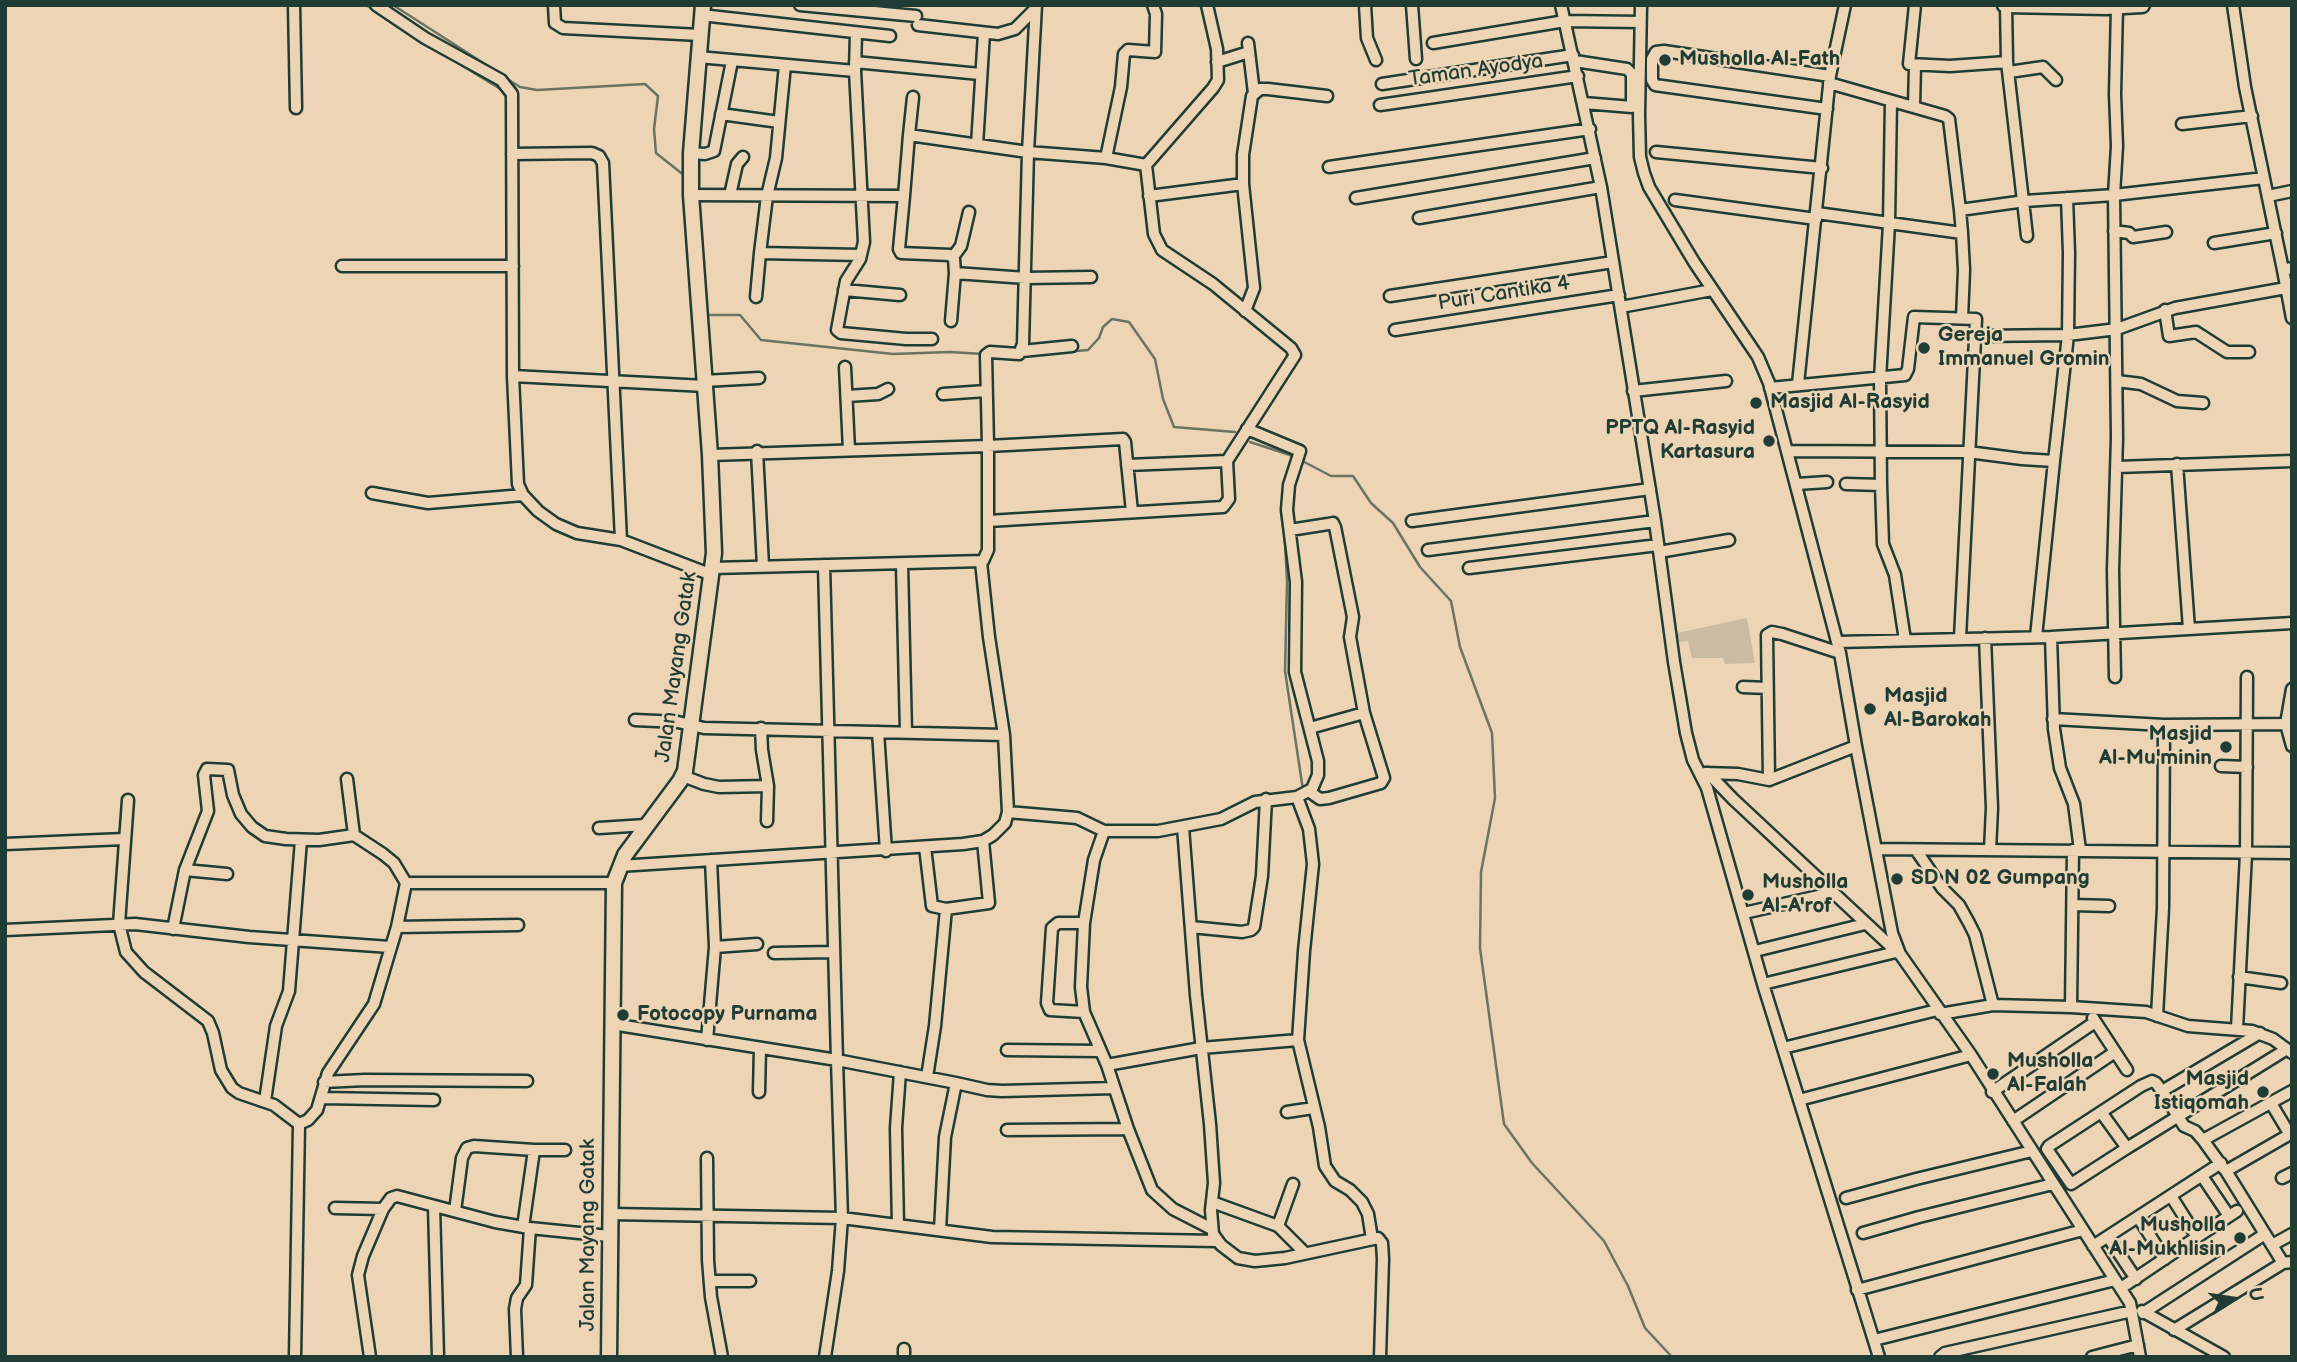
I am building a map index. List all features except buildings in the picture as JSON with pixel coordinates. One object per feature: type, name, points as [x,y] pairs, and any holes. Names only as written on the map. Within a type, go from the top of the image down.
[{"type":"street","points":[[294,5],[296,108]]},
{"type":"street","points":[[376,5],[425,38],[501,80],[509,89],[513,100],[513,376],[517,474],[523,495],[538,511],[556,524],[577,533],[621,540],[713,571],[763,566],[981,562],[985,560],[988,550],[986,355],[990,352],[1019,354],[1022,351],[1072,346]]},
{"type":"street","points":[[554,5],[555,23],[564,29],[700,35]]},
{"type":"street","points":[[800,5],[917,20],[998,34],[1012,31],[1036,7]]},
{"type":"street","points":[[1113,160],[1124,54],[1128,50],[1155,52],[1156,14],[1153,5]]},
{"type":"street","points":[[988,521],[1223,507],[1228,499],[1227,461],[1294,358],[1295,352],[1213,284],[1162,250],[1154,234],[1146,165],[1218,80],[1207,5]]},
{"type":"street","points":[[1365,5],[1367,38],[1376,60]]},
{"type":"street","points":[[1412,5],[1416,59]]},
{"type":"street","points":[[1561,5],[1601,187],[1656,521],[1681,712],[1690,749],[1704,773],[1898,953],[1971,1055],[1992,1092],[2118,1284],[2131,1307],[2140,1357]]},
{"type":"street","points":[[1641,5],[1639,115],[1640,157],[1644,173],[1649,187],[1712,290],[1758,357],[1774,387],[1838,642],[1888,921],[1898,953]]},
{"type":"street","points":[[1798,384],[1829,79],[1845,5]]},
{"type":"street","points":[[1915,5],[1909,64],[2043,67],[2056,80]]},
{"type":"street","points":[[2027,236],[2008,67],[2006,5],[2142,5]]},
{"type":"street","points":[[2233,5],[2264,178],[2276,233],[2288,269],[2286,288],[2292,318]]},
{"type":"street","points":[[1022,351],[1036,7]]},
{"type":"street","points":[[2116,677],[2113,570],[2117,467],[2114,195],[2117,146],[2117,7]]},
{"type":"street","points":[[702,10],[890,36]]},
{"type":"street","name":"Jalan Mayang Gatak","points":[[610,1357],[614,883],[619,866],[682,776],[692,725],[713,571],[710,454],[691,195],[691,153],[702,10]]},
{"type":"street","points":[[1433,43],[1565,21],[1640,22]]},
{"type":"street","points":[[856,33],[855,66],[864,242],[861,255],[847,277],[837,322],[838,332],[914,340],[932,339]]},
{"type":"street","points":[[977,145],[984,33]]},
{"type":"street","points":[[1217,62],[1248,48],[1254,93],[1243,155],[1243,184],[1254,285],[1245,311]]},
{"type":"street","points":[[1827,109],[1655,85],[1652,80],[1652,59],[1657,52],[1664,51],[1829,79],[1950,119],[1962,233],[1962,318]]},
{"type":"street","points":[[698,57],[785,65],[855,66],[980,75]]},
{"type":"street","points":[[1382,84],[1574,58],[1627,69],[1632,74],[1632,107],[1584,103]]},
{"type":"street","points":[[691,153],[705,154],[714,151],[732,61]]},
{"type":"street","points":[[756,297],[767,196],[776,158],[785,65]]},
{"type":"street","points":[[1914,107],[1915,65]]},
{"type":"street","name":"Taman Ayodya","points":[[1380,105],[1578,76]]},
{"type":"street","points":[[1254,93],[1268,89],[1327,96]]},
{"type":"street","points":[[912,97],[899,252],[953,257]]},
{"type":"street","points":[[1891,101],[1889,224],[1880,379],[1881,485],[1883,544],[1895,575],[1905,640]]},
{"type":"street","points":[[721,114],[779,122]]},
{"type":"street","points":[[2182,124],[2252,116]]},
{"type":"street","points":[[1329,167],[1590,129]]},
{"type":"street","points":[[909,135],[1146,165]]},
{"type":"street","points":[[1657,152],[1822,168]]},
{"type":"street","points":[[512,154],[592,153],[601,159],[621,540]]},
{"type":"street","points":[[730,195],[737,164],[743,157]]},
{"type":"street","points":[[1356,198],[1595,158]]},
{"type":"street","points":[[1960,211],[2025,201],[2114,195],[2264,178]]},
{"type":"street","points":[[1149,196],[1243,184]]},
{"type":"street","points":[[1419,218],[1601,187]]},
{"type":"street","points":[[2268,196],[2292,191]]},
{"type":"street","points":[[691,195],[904,196]]},
{"type":"street","points":[[2036,637],[2068,335],[2067,198]]},
{"type":"street","points":[[1675,200],[1962,233]]},
{"type":"street","points":[[951,321],[955,273],[953,257],[961,246],[969,212]]},
{"type":"street","points":[[2114,231],[2129,233],[2133,237],[2166,232]]},
{"type":"street","points":[[2214,243],[2276,233]]},
{"type":"street","points":[[760,253],[861,255]]},
{"type":"street","points":[[1390,296],[1613,262]]},
{"type":"street","points":[[342,266],[513,266]]},
{"type":"street","points":[[955,273],[1026,278],[1091,277]]},
{"type":"street","points":[[1977,335],[2068,335],[2117,328],[2165,310],[2286,288]]},
{"type":"street","points":[[844,290],[900,295]]},
{"type":"street","points":[[1621,307],[1712,290]]},
{"type":"street","name":"Puri Cantika 4","points":[[1395,330],[1619,295]]},
{"type":"street","points":[[2165,310],[2169,336],[2196,332],[2227,352],[2249,352]]},
{"type":"street","points":[[1774,387],[1880,379],[1907,373],[1914,317],[1976,319],[1960,638]]},
{"type":"street","points":[[845,367],[849,450]]},
{"type":"street","points":[[513,376],[704,384],[759,378]]},
{"type":"street","points":[[1633,391],[1726,381]]},
{"type":"street","points":[[2117,381],[2141,384],[2176,401],[2203,403]]},
{"type":"street","points":[[847,396],[878,394],[888,389]]},
{"type":"street","points":[[943,394],[986,391]]},
{"type":"street","points":[[1247,429],[1298,449],[1287,502],[1297,621],[1295,671],[1319,768],[1304,795],[1314,864],[1298,1040],[1328,1173],[1362,1202],[1374,1239]]},
{"type":"street","points":[[710,454],[988,446],[1119,438],[1125,443],[1132,512]]},
{"type":"street","points":[[1792,451],[1968,452],[2054,461]]},
{"type":"street","points":[[757,452],[763,566]]},
{"type":"street","points":[[1128,465],[1227,461]]},
{"type":"street","points":[[2117,467],[2292,461]]},
{"type":"street","points":[[2177,464],[2189,629]]},
{"type":"street","points":[[1797,484],[1827,482]]},
{"type":"street","points":[[1846,484],[1881,485]]},
{"type":"street","points":[[1412,521],[1650,489]]},
{"type":"street","points":[[372,493],[428,503],[523,495]]},
{"type":"street","points":[[1428,550],[1656,521]]},
{"type":"street","points":[[1008,812],[1077,818],[1104,831],[1158,831],[1221,819],[1266,799],[1304,795],[1329,798],[1357,792],[1382,781],[1364,713],[1350,635],[1353,617],[1335,527],[1333,523],[1290,530]]},
{"type":"street","points":[[1469,568],[1730,540]]},
{"type":"street","points":[[619,866],[886,851],[983,841],[998,831],[1008,812],[1004,735],[981,562]]},
{"type":"street","points":[[824,565],[842,1218],[838,1271],[825,1357]]},
{"type":"street","points":[[902,565],[906,732]]},
{"type":"street","points":[[1838,642],[2051,637],[2292,623]]},
{"type":"street","points":[[1769,779],[1766,635],[1782,634],[1840,653]]},
{"type":"street","points":[[2051,637],[2053,719],[2060,768],[2074,804],[2076,850],[2071,1007]]},
{"type":"street","points":[[1985,638],[1992,791],[1990,850]]},
{"type":"street","points":[[2237,1029],[2246,854],[2247,677]]},
{"type":"street","points":[[1743,687],[1767,688]]},
{"type":"street","points":[[2292,689],[2289,724],[2292,746]]},
{"type":"street","points":[[1310,728],[1364,713]]},
{"type":"street","points":[[2053,719],[2164,725],[2289,724]]},
{"type":"street","points":[[635,720],[705,727],[1004,735]]},
{"type":"street","points":[[2157,1016],[2163,908],[2164,725]]},
{"type":"street","points":[[761,728],[768,786],[766,821]]},
{"type":"street","points":[[878,732],[886,851]]},
{"type":"street","points":[[1704,773],[1738,774],[1769,779],[1856,746]]},
{"type":"street","points":[[2221,766],[2247,767]]},
{"type":"street","points":[[173,929],[185,870],[208,811],[204,775],[207,769],[224,768],[229,771],[237,806],[252,827],[271,838],[302,840],[348,837],[389,858],[406,883],[397,927],[374,1004],[331,1068],[315,1114],[299,1124]]},
{"type":"street","points":[[1704,773],[1763,984],[1879,1357]]},
{"type":"street","points":[[682,776],[719,787],[768,786]]},
{"type":"street","points":[[347,779],[348,837]]},
{"type":"street","points":[[1191,926],[1242,932],[1254,927],[1262,876],[1266,799]]},
{"type":"street","points":[[128,800],[119,924],[124,948],[131,960],[163,988],[208,1021],[221,1070],[229,1085],[239,1093],[265,1101],[299,1124]]},
{"type":"street","points":[[599,828],[646,825]]},
{"type":"street","points":[[1183,827],[1210,1124],[1214,1184],[1212,1228],[1217,1241],[1238,1258],[1247,1261],[1285,1258],[1374,1239],[1382,1243],[1380,1357]]},
{"type":"street","points":[[1104,831],[1094,860],[1084,923],[1081,986],[1084,1012],[1107,1065],[1148,1181],[1160,1199],[1173,1209],[1212,1228]]},
{"type":"street","points":[[5,844],[124,839]]},
{"type":"street","points":[[265,1101],[276,1026],[289,990],[302,840]]},
{"type":"street","points":[[925,847],[932,906],[946,909],[989,903],[983,841]]},
{"type":"street","points":[[1877,849],[2292,853]]},
{"type":"street","points":[[1916,850],[1942,888],[1959,905],[1975,935],[1993,1005]]},
{"type":"street","points":[[707,1040],[715,947],[710,860]]},
{"type":"street","points":[[185,870],[227,874]]},
{"type":"street","points":[[406,883],[614,883]]},
{"type":"street","points":[[1744,913],[1832,893]]},
{"type":"street","points":[[2074,905],[2109,906]]},
{"type":"street","points":[[927,1077],[935,1026],[946,909]]},
{"type":"street","points":[[1084,923],[1058,923],[1052,928],[1047,1003],[1050,1010],[1084,1012]]},
{"type":"street","points":[[5,930],[119,924],[390,947]]},
{"type":"street","points":[[1755,951],[1865,924]]},
{"type":"street","points":[[397,927],[518,925]]},
{"type":"street","points":[[715,947],[757,944]]},
{"type":"street","points":[[774,953],[834,952]]},
{"type":"street","points":[[1763,984],[1898,953]]},
{"type":"street","points":[[2239,977],[2281,983]]},
{"type":"street","points":[[1783,1048],[1939,1012],[1993,1005],[2146,1012],[2188,1026],[2260,1033],[2289,1051],[2178,1115],[2073,1184],[2068,1182],[2047,1150],[2049,1146],[2147,1082],[2156,1083],[2178,1115],[2184,1126],[2195,1131],[2223,1167],[2272,1245],[2288,1263],[2174,1330]]},
{"type":"street","points":[[2088,1009],[2126,1070]]},
{"type":"street","points":[[1992,1092],[2095,1022]]},
{"type":"street","points":[[612,1024],[837,1060],[994,1090],[1114,1088]]},
{"type":"street","points":[[2162,1091],[2260,1033]]},
{"type":"street","points":[[1107,1065],[1201,1048],[1298,1040]]},
{"type":"street","points":[[759,1092],[760,1048]]},
{"type":"street","points":[[1007,1050],[1100,1051]]},
{"type":"street","points":[[2013,1121],[2115,1052]]},
{"type":"street","points":[[1799,1100],[1971,1055]]},
{"type":"street","points":[[898,1225],[896,1128],[900,1072]]},
{"type":"street","points":[[364,1099],[365,1080]]},
{"type":"street","points":[[324,1082],[527,1082]]},
{"type":"street","points":[[940,1230],[945,1137],[956,1083]]},
{"type":"street","points":[[2203,1140],[2292,1091]]},
{"type":"street","points":[[322,1098],[434,1100]]},
{"type":"street","points":[[2093,1246],[2202,1176],[2291,1134],[2271,1103]]},
{"type":"street","points":[[1287,1112],[1314,1108]]},
{"type":"street","points":[[2101,1112],[2127,1148]]},
{"type":"street","points":[[295,1357],[299,1124]]},
{"type":"street","points":[[1007,1130],[1128,1129]]},
{"type":"street","points":[[454,1211],[462,1158],[467,1147],[565,1150]]},
{"type":"street","points":[[517,1357],[514,1308],[527,1280],[526,1228],[534,1150]]},
{"type":"street","points":[[1846,1198],[2032,1151]]},
{"type":"street","points":[[707,1158],[709,1281],[722,1357]]},
{"type":"street","points":[[1863,1233],[2051,1180],[2059,1169]]},
{"type":"street","points":[[1874,1340],[2136,1279],[2233,1213],[2202,1176]]},
{"type":"street","points":[[1278,1226],[1293,1184]]},
{"type":"street","points":[[370,1357],[358,1275],[383,1209],[394,1196],[526,1228],[609,1236]]},
{"type":"street","points":[[2171,1196],[2197,1237]]},
{"type":"street","points":[[1212,1202],[1278,1226],[1305,1253]]},
{"type":"street","points":[[434,1206],[438,1357]]},
{"type":"street","points":[[335,1208],[383,1209]]},
{"type":"street","points":[[610,1214],[842,1218],[988,1236],[1217,1241]]},
{"type":"street","points":[[2138,1217],[2165,1259]]},
{"type":"street","points":[[1857,1290],[2083,1230]]},
{"type":"street","points":[[2143,1313],[2265,1234]]},
{"type":"street","points":[[2272,1245],[2292,1234]]},
{"type":"street","points":[[2108,1237],[2136,1279]]},
{"type":"street","points":[[709,1281],[750,1281]]},
{"type":"street","points":[[1940,1357],[1945,1353],[2131,1307],[2224,1357]]},
{"type":"street","points":[[2092,1357],[2138,1345]]},
{"type":"shaded area","points":[[1747,618],[1755,663],[1725,664],[1723,658],[1692,658],[1688,641],[1679,642],[1677,633]]},
{"type":"waterway","points":[[366,5],[404,29]]},
{"type":"waterway","points":[[393,5],[499,73]]},
{"type":"waterway","points":[[427,44],[502,90],[505,88]]},
{"type":"waterway","points":[[504,77],[520,87],[537,90],[645,84],[658,96],[654,129],[656,153],[685,176]]},
{"type":"waterway","points":[[705,315],[740,315],[761,340],[893,354],[983,354]]},
{"type":"waterway","points":[[1021,356],[1088,350],[1099,338],[1103,327],[1112,319],[1129,322],[1155,359],[1163,399],[1174,427],[1235,432]]},
{"type":"waterway","points":[[1250,442],[1293,456],[1331,476],[1353,476],[1371,503],[1393,523],[1420,567],[1451,601],[1460,647],[1492,733],[1495,798],[1481,872],[1480,948],[1504,1124],[1532,1163],[1604,1241],[1628,1286],[1645,1328],[1672,1357]]},
{"type":"waterway","points":[[1284,522],[1287,582],[1285,671],[1303,790]]},
{"type":"waterway","points":[[1315,840],[1317,861]]},
{"type":"waterway","points":[[1376,1241],[1378,1258]]},
{"type":"place","name":"Musholla Al-Fath","points":[[1665,60]]},
{"type":"place","name":"Gereja Immanuel Gromin","points":[[1924,348]]},
{"type":"place","name":"Masjid Al-Rasyid","points":[[1756,403]]},
{"type":"place","name":"PPTQ Al-Rasyid Kartasura","points":[[1769,441]]},
{"type":"place","name":"Masjid Al-Barokah","points":[[1870,709]]},
{"type":"place","name":"Masjid Al-Mu'minin","points":[[2226,747]]},
{"type":"place","name":"SD N 02 Gumpang","points":[[1897,879]]},
{"type":"place","name":"Musholla Al-A'rof","points":[[1748,895]]},
{"type":"place","name":"Fotocopy Purnama","points":[[623,1015]]},
{"type":"place","name":"Musholla Al-Falah","points":[[1993,1074]]},
{"type":"place","name":"Masjid Istiqomah","points":[[2263,1092]]},
{"type":"place","name":"Musholla Al-Mukhlisin","points":[[2240,1238]]}]
